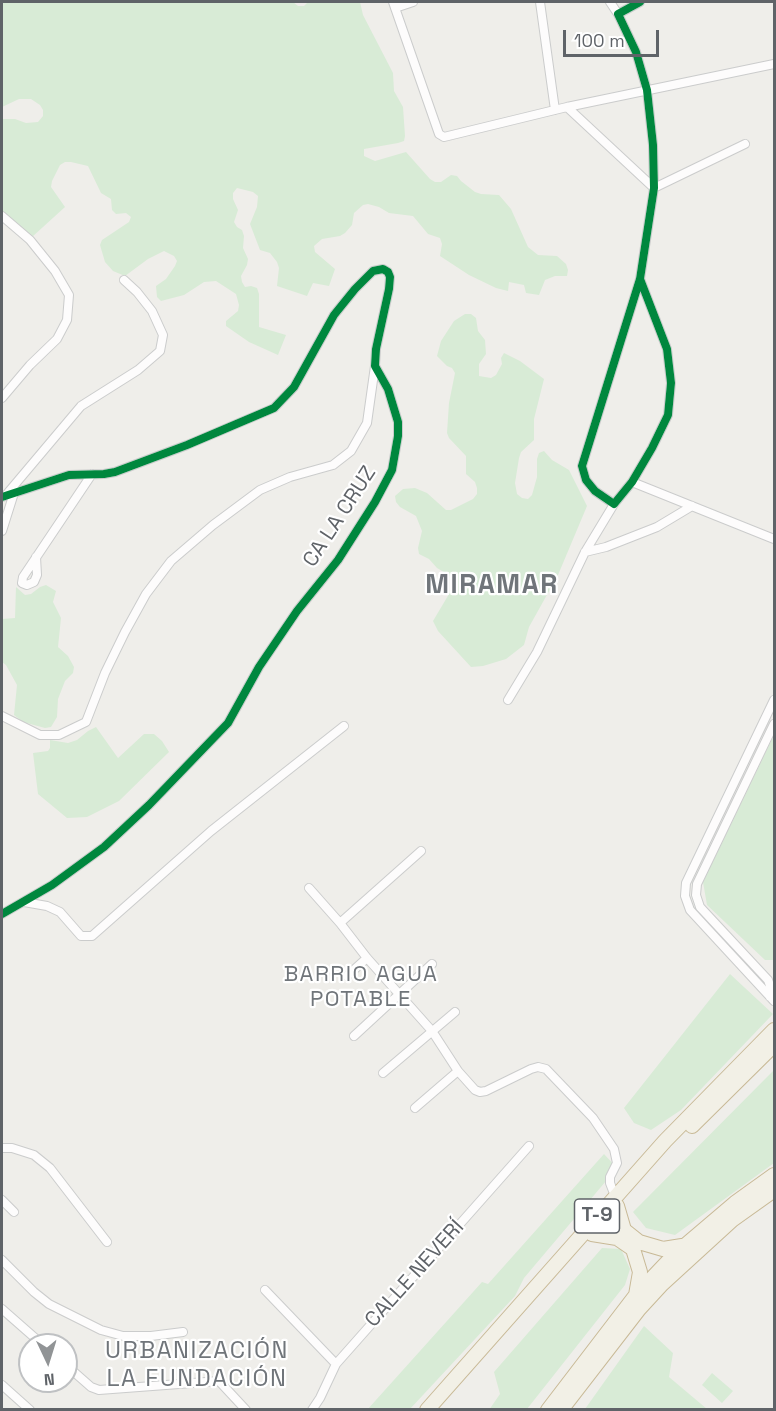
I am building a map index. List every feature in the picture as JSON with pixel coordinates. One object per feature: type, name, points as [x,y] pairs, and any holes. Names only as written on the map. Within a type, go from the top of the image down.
[{"type":"highway","name":"T-9","points":[[427,1410],[616,1201],[706,1097],[774,1030]]},
{"type":"highway","name":"T-9","points":[[439,1410],[592,1234],[616,1201],[774,1045]]},
{"type":"highway","points":[[548,1410],[636,1295],[684,1246],[735,1203],[774,1175]]},
{"type":"highway","points":[[561,1410],[632,1318],[663,1284],[732,1220],[774,1190]]},
{"type":"highway","points":[[616,1201],[624,1230],[639,1242],[663,1250],[684,1246]]},
{"type":"highway","points":[[592,1234],[617,1238],[633,1249],[640,1272],[636,1295]]},
{"type":"street","points":[[413,2],[394,5],[441,136],[444,137],[567,107],[774,64]]},
{"type":"street","points":[[540,2],[555,110]]},
{"type":"street","points":[[610,2],[636,52],[647,90],[653,145],[654,188],[640,279],[582,466],[586,480],[594,491],[614,504]]},
{"type":"street","points":[[618,14],[640,2]]},
{"type":"street","points":[[567,107],[654,188]]},
{"type":"street","points":[[654,188],[745,144]]},
{"type":"street","points":[[2,216],[30,240],[55,271],[69,295],[67,320],[57,339],[30,365],[2,398]]},
{"type":"street","points":[[2,716],[40,735],[59,735],[86,722],[105,673],[125,632],[146,594],[171,561],[213,525],[260,490],[290,477],[333,465],[351,451],[367,423],[376,349],[390,277],[383,269],[373,271],[355,289],[334,315],[294,387],[274,408],[187,445],[115,472],[69,476],[3,496]]},
{"type":"street","points":[[508,700],[537,652],[585,552],[614,504],[632,482],[668,415],[671,383],[667,349],[640,279]]},
{"type":"street","points":[[3,496],[81,406],[138,370],[160,351],[163,335],[152,311],[124,280]]},
{"type":"street","name":"CA LA CRUZ","points":[[2,914],[52,885],[104,847],[149,805],[228,723],[259,667],[297,611],[338,560],[375,502],[392,470],[398,422],[388,389],[375,366]]},
{"type":"street","points":[[36,557],[92,474]]},
{"type":"street","points":[[632,482],[774,539]]},
{"type":"street","points":[[2,531],[14,493]]},
{"type":"street","points":[[585,552],[606,547],[657,527],[692,506]]},
{"type":"street","points":[[772,999],[690,910],[685,896],[686,883],[774,700]]},
{"type":"street","points":[[772,999],[768,980],[700,907],[696,895],[697,885],[774,724]]},
{"type":"street","points":[[24,902],[47,906],[60,912],[81,936],[93,936],[211,831],[344,726]]},
{"type":"street","points":[[340,923],[422,851]]},
{"type":"street","points":[[309,888],[432,1032],[458,1071],[475,1090],[486,1091],[531,1069],[538,1067],[546,1069],[593,1118],[614,1149],[617,1163],[610,1177],[610,1183],[616,1201]]},
{"type":"street","points":[[347,976],[367,958]]},
{"type":"street","points":[[354,1036],[432,964]]},
{"type":"street","points":[[383,1073],[455,1012]]},
{"type":"street","points":[[416,1108],[458,1071]]},
{"type":"street","name":"CALLE NEVERÍ","points":[[312,1410],[336,1365],[529,1146]]},
{"type":"street","points":[[2,1148],[12,1148],[34,1155],[50,1168],[107,1242]]},
{"type":"street","points":[[2,1200],[14,1212]]},
{"type":"street","points":[[2,1260],[34,1292],[50,1304],[101,1330],[123,1336],[151,1336],[183,1332]]},
{"type":"street","points":[[265,1290],[336,1365]]},
{"type":"street","points":[[2,1309],[29,1333]]},
{"type":"street","points":[[78,1376],[91,1387],[99,1390],[219,1382],[246,1410]]},
{"type":"street","points":[[2,1385],[30,1410]]},
{"type":"green space","points":[[2,2],[293,2],[298,6],[304,6],[308,2],[360,2],[363,15],[393,73],[394,91],[403,107],[405,136],[404,141],[398,143],[364,149],[364,156],[375,161],[406,152],[435,182],[441,182],[451,175],[457,176],[475,192],[499,195],[511,209],[528,247],[538,255],[557,256],[566,264],[567,276],[555,276],[545,280],[539,295],[526,293],[524,285],[509,282],[508,291],[496,288],[469,275],[440,256],[442,244],[440,238],[428,234],[413,216],[389,213],[368,204],[363,205],[354,213],[352,225],[345,233],[322,239],[314,246],[315,252],[335,269],[329,286],[313,283],[307,296],[277,286],[279,268],[277,262],[270,253],[260,250],[250,224],[257,207],[258,196],[253,192],[237,188],[233,193],[238,210],[234,222],[242,230],[243,248],[248,259],[241,276],[242,282],[245,287],[257,288],[259,327],[286,335],[278,355],[249,342],[226,326],[226,321],[238,311],[239,305],[236,294],[216,281],[204,282],[184,295],[161,301],[157,297],[156,286],[166,279],[177,261],[174,256],[164,251],[148,259],[125,276],[113,271],[105,262],[100,245],[102,240],[129,222],[131,217],[126,213],[116,214],[112,210],[111,199],[101,193],[88,166],[71,162],[60,165],[51,187],[65,207],[32,237],[2,214],[2,119],[15,119],[26,123],[38,122],[43,116],[43,110],[31,99],[19,99],[2,107]]},
{"type":"green space","points":[[465,314],[471,314],[476,318],[478,331],[485,340],[486,354],[479,364],[479,376],[491,378],[496,375],[502,364],[501,358],[504,353],[520,361],[544,379],[534,419],[534,440],[521,452],[519,458],[515,483],[517,494],[528,499],[532,495],[537,477],[537,459],[539,453],[544,451],[552,460],[569,470],[587,506],[558,575],[529,627],[524,645],[506,659],[471,667],[438,631],[433,621],[452,589],[452,577],[419,554],[422,531],[416,516],[400,507],[395,496],[403,489],[415,488],[427,493],[446,510],[451,510],[473,499],[477,494],[475,482],[466,474],[466,456],[447,433],[449,403],[455,373],[437,356],[441,341],[454,321]]},
{"type":"green space","points":[[46,585],[56,591],[53,602],[61,618],[58,647],[68,656],[74,667],[58,699],[57,717],[51,727],[45,728],[23,722],[14,715],[17,685],[2,662],[2,619],[15,618],[16,587],[25,595]]},
{"type":"green space","points":[[96,727],[118,758],[144,734],[154,734],[169,752],[119,801],[87,817],[67,818],[38,794],[33,753],[48,751],[50,740],[68,743],[77,740]]},
{"type":"green space","points":[[774,735],[774,960],[765,960],[707,905],[703,882]]},
{"type":"green space","points":[[730,974],[773,1014],[681,1110],[651,1130],[634,1123],[624,1108]]},
{"type":"green space","points":[[774,1070],[774,1163],[675,1235],[646,1228],[633,1212]]},
{"type":"green space","points":[[604,1154],[617,1168],[524,1278],[515,1296],[410,1409],[367,1410],[482,1282],[488,1284]]},
{"type":"green space","points":[[602,1248],[621,1249],[630,1269],[625,1285],[527,1409],[489,1410],[500,1394],[494,1372]]},
{"type":"green space","points":[[644,1326],[673,1353],[669,1377],[707,1409],[585,1409]]},
{"type":"green space","points":[[712,1373],[733,1391],[722,1403],[702,1385]]},
{"type":"cycle path","points":[[640,2],[618,14],[636,52],[647,90],[653,145],[654,188],[640,279],[582,466],[586,480],[595,491],[614,504],[632,482],[668,415],[671,383],[667,349],[640,279]]},
{"type":"cycle path","points":[[2,497],[69,475],[115,472],[187,445],[274,408],[294,387],[334,315],[355,289],[373,271],[383,269],[388,272],[389,289],[376,349],[375,366],[388,389],[398,422],[398,436],[392,470],[375,502],[338,560],[297,611],[259,667],[228,723],[149,805],[104,847],[52,885],[2,914]]},
{"type":"district","name":"MIRAMAR","points":[[492,586]]},
{"type":"district","name":"BARRIO AGUA POTABLE","points":[[361,988]]},
{"type":"district","name":"URBANIZACIÓN LA FUNDACIÓN","points":[[197,1365]]}]
